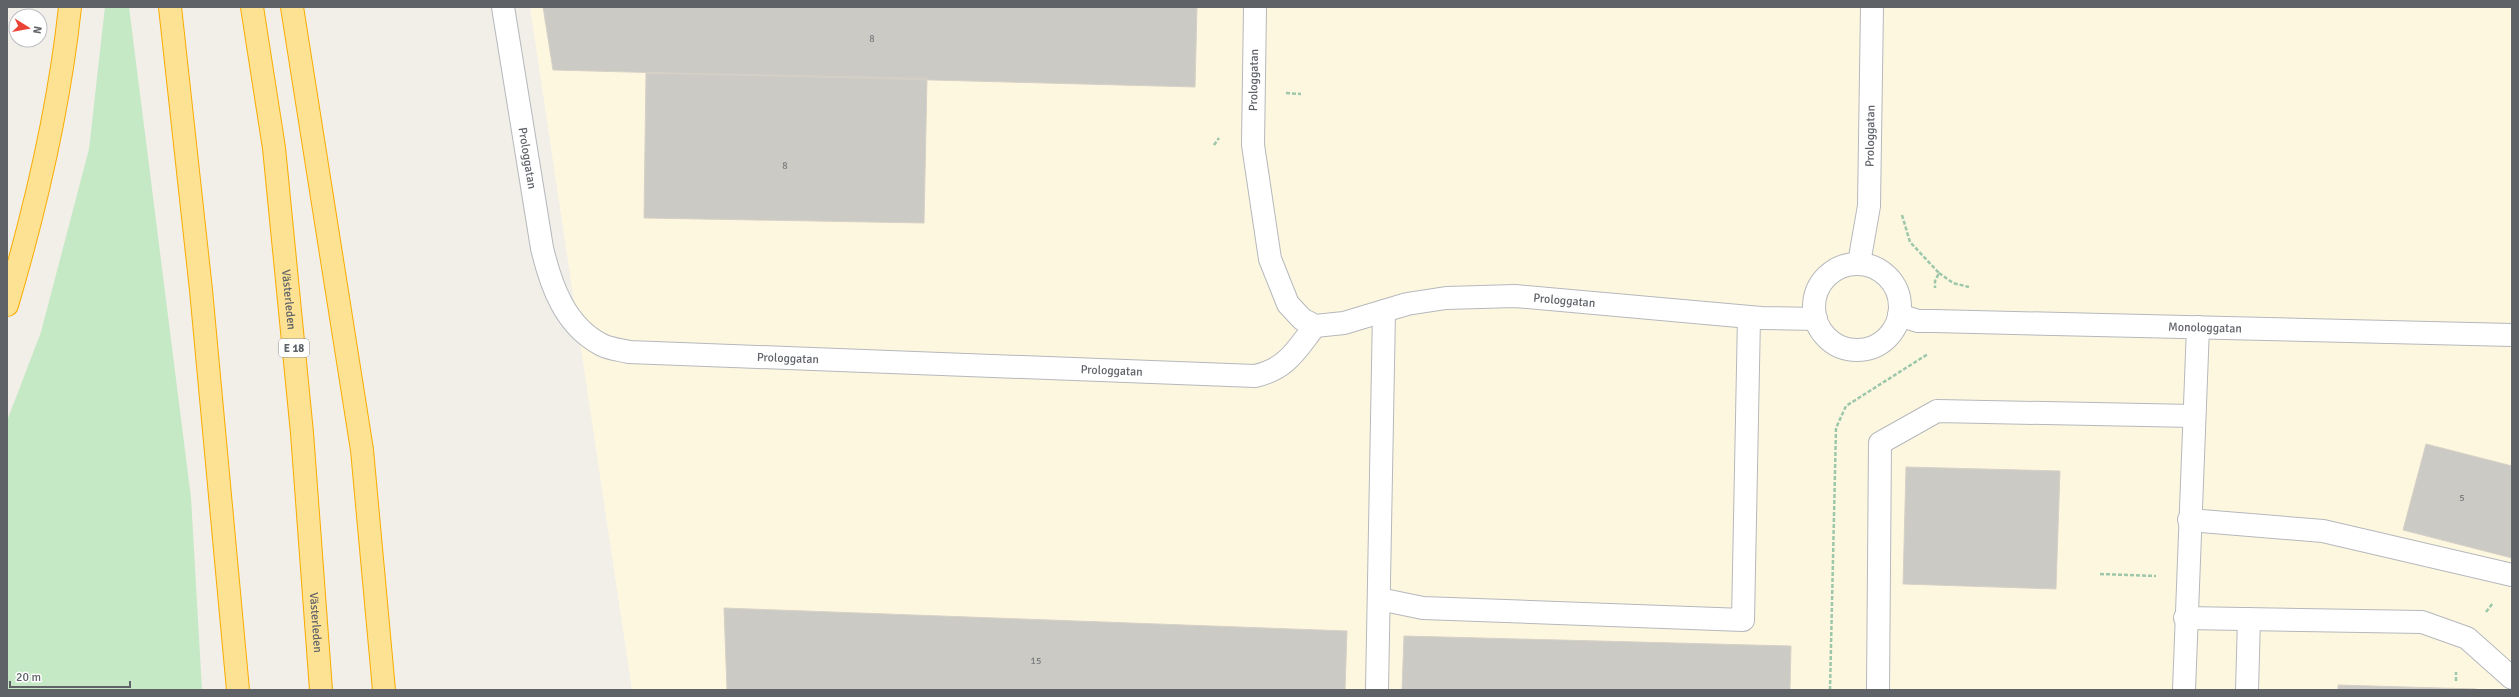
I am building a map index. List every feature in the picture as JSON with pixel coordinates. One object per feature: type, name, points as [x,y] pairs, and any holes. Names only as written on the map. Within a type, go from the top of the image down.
[{"type":"highway","points":[[7,305],[30,225],[52,132],[70,7]]},
{"type":"highway","points":[[170,7],[202,298],[238,690]]},
{"type":"highway","name":"Västerleden","points":[[252,7],[276,164],[302,433],[321,690]]},
{"type":"highway","points":[[292,7],[362,450],[384,690]]},
{"type":"street","name":"Prologgatan","points":[[503,7],[542,248],[549,279],[564,309],[581,332],[603,346],[629,352],[1255,376],[1270,373],[1284,365],[1315,326]]},
{"type":"street","name":"Prologgatan","points":[[1255,7],[1253,145],[1270,259],[1288,304],[1302,320],[1315,326],[1344,323],[1408,304],[1446,298],[1515,296],[1749,317],[1792,320],[1816,319]]},
{"type":"street","name":"Prologgatan","points":[[1859,263],[1869,206],[1872,7]]},
{"type":"street","points":[[1859,263],[1872,266],[1890,278],[1900,297],[1899,315],[1896,328],[1887,338],[1876,346],[1861,350],[1848,349],[1835,344],[1824,335],[1816,319],[1814,303],[1818,288],[1825,278],[1835,269],[1859,263]]},
{"type":"street","points":[[1377,690],[1384,311]]},
{"type":"street","name":"Monologgatan","points":[[1899,315],[1918,321],[2512,335]]},
{"type":"street","points":[[1379,599],[1423,608],[1743,620],[1749,317]]},
{"type":"street","points":[[2184,690],[2187,566],[2198,327]]},
{"type":"street","points":[[1878,690],[1880,443],[1937,410],[2194,416]]},
{"type":"street","points":[[2189,520],[2323,531],[2512,575]]},
{"type":"street","points":[[2185,618],[2422,622],[2467,638],[2512,678]]},
{"type":"street","points":[[2247,690],[2249,619]]},
{"type":"path","points":[[1901,211],[1903,225],[1910,242],[1931,266]]},
{"type":"path","points":[[2100,574],[2162,577],[2187,566]]},
{"type":"shaded area","points":[[530,7],[2512,7],[2512,690],[632,690]]},
{"type":"green space","points":[[105,7],[129,7],[191,498],[202,690],[7,690],[7,421],[41,332],[89,149]]},
{"type":"building","points":[[543,7],[1197,7],[1195,87],[553,70]]},
{"type":"building","points":[[646,73],[927,78],[924,223],[644,218]]},
{"type":"building","points":[[2426,444],[2512,466],[2512,558],[2403,530]]},
{"type":"building","points":[[1906,467],[2060,471],[2056,589],[1903,584]]},
{"type":"building","points":[[724,608],[1347,631],[1345,690],[727,690]]},
{"type":"building","points":[[1404,636],[1791,646],[1790,690],[1402,690]]},
{"type":"building","points":[[2338,685],[2476,689],[2476,690],[2338,690]]}]
